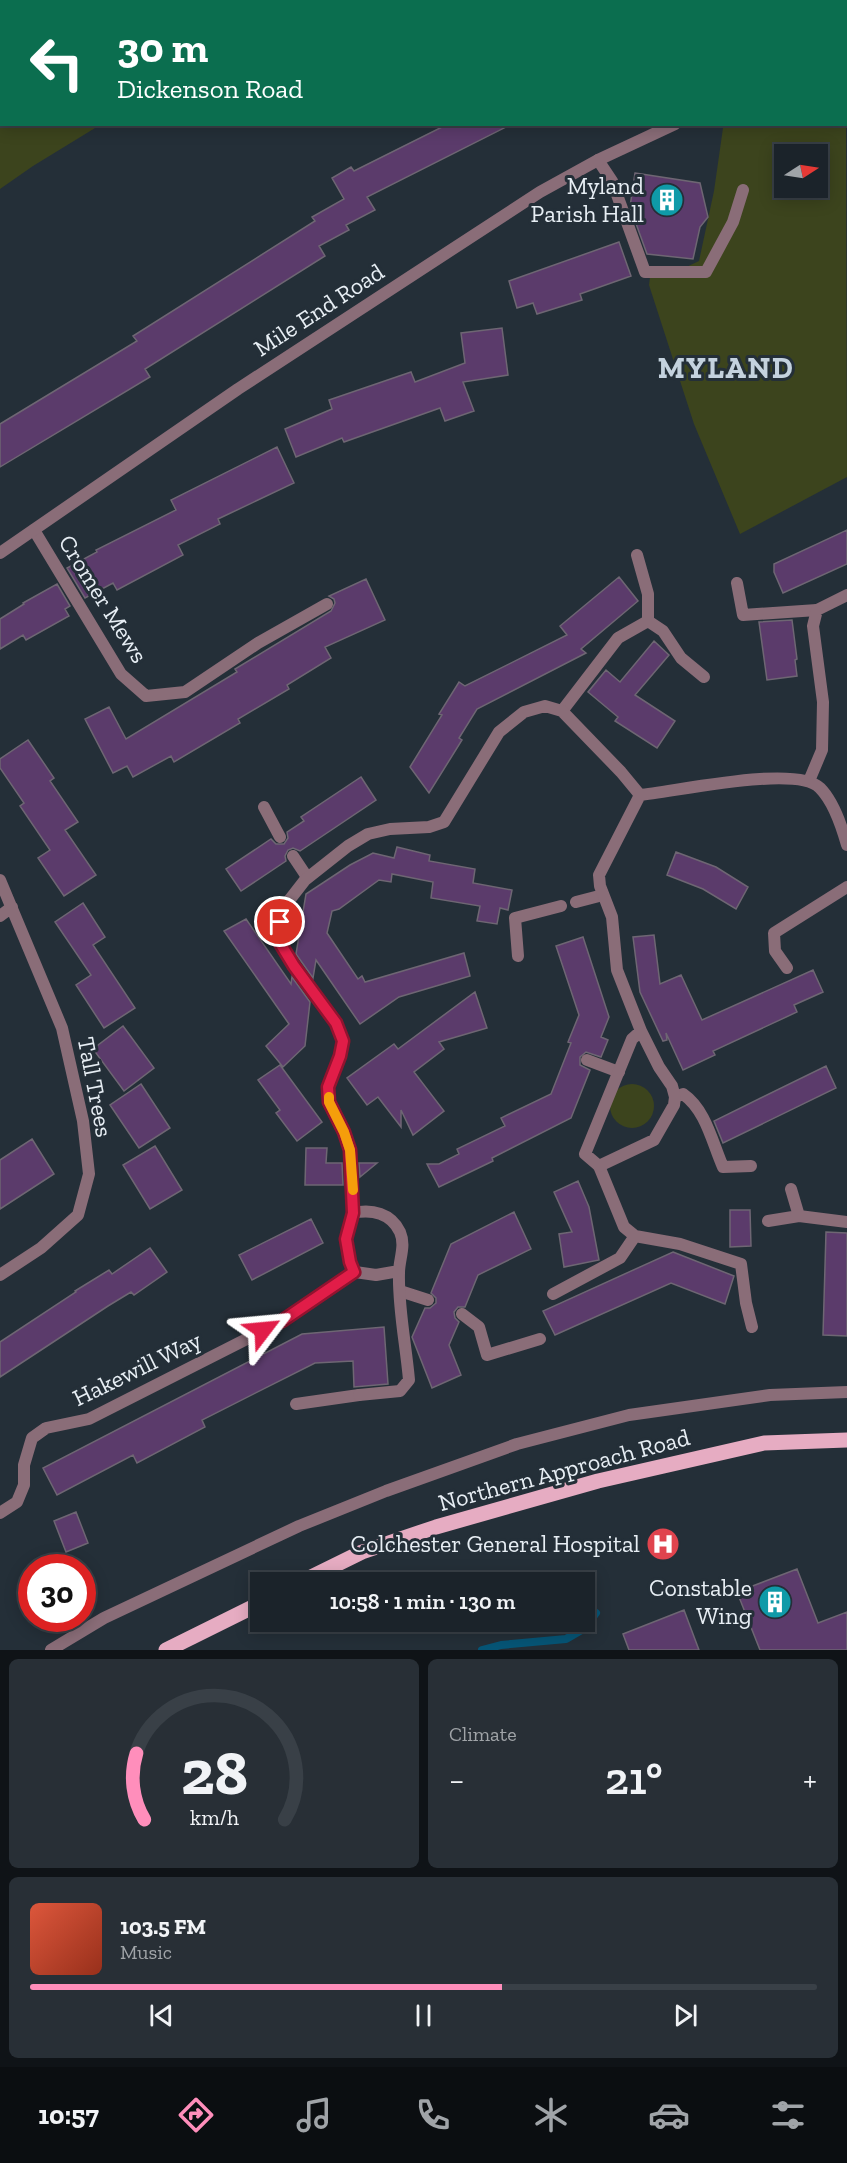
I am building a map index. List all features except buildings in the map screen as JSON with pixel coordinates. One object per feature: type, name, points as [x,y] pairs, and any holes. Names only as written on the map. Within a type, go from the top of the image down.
[{"type":"main road","name":"Northern Approach Road","points":[[321,1572],[362,1552],[436,1527],[598,1481],[764,1443],[847,1440]]},
{"type":"main road","points":[[166,1650],[250,1608]]},
{"type":"street","name":"Mile End Road","points":[[0,553],[238,389],[540,192],[598,160],[671,126]]},
{"type":"street","points":[[598,160],[612,181],[645,272],[706,272],[733,222],[743,190]]},
{"type":"street","name":"Cromer Mews","points":[[34,530],[121,674],[146,696],[185,692],[258,644],[327,604]]},
{"type":"street","points":[[637,555],[648,594],[648,621]]},
{"type":"street","points":[[737,583],[743,615],[817,610],[847,595]]},
{"type":"street","points":[[810,781],[822,750],[823,702],[813,626],[817,610]]},
{"type":"street","points":[[648,621],[663,631],[681,658],[704,676]]},
{"type":"street","points":[[562,711],[618,638],[648,621]]},
{"type":"street","points":[[399,1271],[376,1275],[354,1272],[350,1262],[346,1239],[353,1213],[350,1150],[329,1102],[328,1087],[343,1041],[336,1023],[294,966],[277,938],[284,907],[307,877],[368,834],[390,829],[429,827],[444,822],[499,732],[524,712],[545,706],[562,711],[640,795]]},
{"type":"street","points":[[640,795],[762,778],[810,781],[820,788],[840,820],[847,846]]},
{"type":"street","points":[[599,1166],[654,1140],[674,1105],[675,1097],[672,1086],[659,1067],[641,1031],[617,969],[612,917],[603,895],[599,875],[640,795]]},
{"type":"street","points":[[264,807],[280,837]]},
{"type":"street","points":[[293,856],[307,877]]},
{"type":"street","name":"Tall Trees","points":[[0,880],[62,1028],[83,1121],[89,1174],[78,1215],[41,1248],[0,1275]]},
{"type":"street","points":[[787,968],[775,951],[774,933],[847,887]]},
{"type":"street","points":[[576,902],[603,895]]},
{"type":"street","points":[[518,956],[515,918],[561,906]]},
{"type":"street","points":[[0,916],[12,907]]},
{"type":"street","points":[[641,1031],[632,1040],[585,1154],[599,1166],[624,1227],[634,1236],[680,1244],[741,1264],[752,1327]]},
{"type":"street","points":[[587,1060],[619,1072]]},
{"type":"street","points":[[675,1097],[683,1094],[694,1102],[723,1167],[751,1166]]},
{"type":"street","points":[[791,1189],[799,1216]]},
{"type":"street","points":[[296,1404],[400,1391],[409,1380],[400,1291],[399,1271],[403,1241],[400,1231],[390,1217],[368,1210],[353,1213]]},
{"type":"street","points":[[768,1221],[799,1216],[847,1222]]},
{"type":"street","points":[[553,1294],[620,1258],[634,1236]]},
{"type":"street","name":"Hakewill Way","points":[[0,1513],[17,1502],[24,1485],[24,1465],[32,1438],[46,1428],[88,1419],[99,1414],[282,1321],[354,1272]]},
{"type":"street","points":[[400,1291],[428,1300]]},
{"type":"street","points":[[462,1314],[479,1327],[487,1355],[540,1339]]},
{"type":"street","points":[[51,1650],[104,1618],[299,1526],[386,1491],[517,1444],[628,1415],[770,1395],[847,1392]]},
{"type":"green space","points":[[0,126],[98,126],[33,166],[0,189]]},
{"type":"green space","points":[[846,126],[847,477],[740,534],[694,424],[649,285],[651,269],[680,270],[699,261],[714,191],[723,128]]},
{"type":"green space","points":[[632,1084],[648,1090],[654,1106],[648,1122],[632,1128],[616,1122],[610,1106],[616,1090]]},
{"type":"waterway","points":[[482,1650],[501,1645],[566,1639],[585,1628],[596,1613]]},
{"type":"slow traffic","points":[[329,1097],[329,1102],[350,1150],[353,1190]]},
{"type":"place","name":"Myland Parish Hall","points":[[667,200]]},
{"type":"place","name":"Colchester General Hospital","points":[[663,1544]]},
{"type":"place","name":"Constable Wing","points":[[775,1602]]},
{"type":"district","name":"MYLAND","points":[[726,368]]},
{"type":"route","points":[[263,1330],[282,1321],[354,1272],[346,1239],[353,1213],[354,1190],[350,1150],[329,1102],[328,1087],[343,1041],[336,1023],[294,966],[277,938],[280,922]]}]
